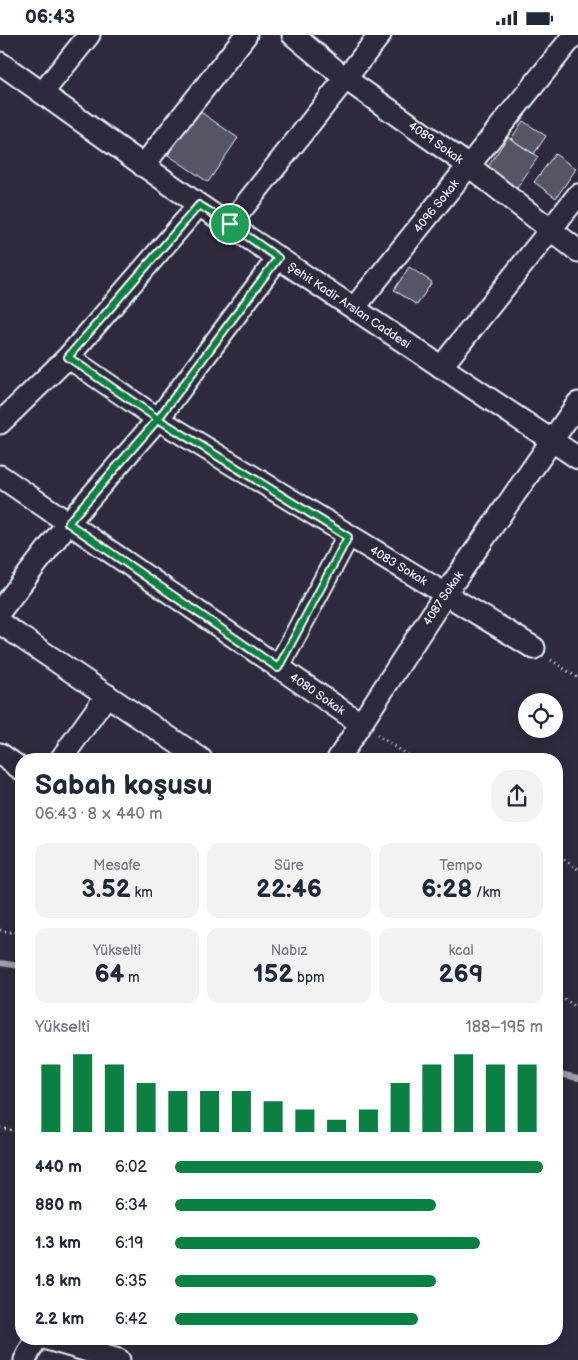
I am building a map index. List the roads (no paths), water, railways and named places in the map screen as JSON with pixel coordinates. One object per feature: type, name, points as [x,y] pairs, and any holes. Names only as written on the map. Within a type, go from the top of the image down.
[{"type":"street","points":[[42,92],[89,35]]},
{"type":"street","points":[[143,166],[246,35]]},
{"type":"street","name":"4089 Sokak","points":[[292,35],[346,79],[469,166],[578,251]]},
{"type":"street","points":[[230,224],[380,35]]},
{"type":"street","name":"4096 Sokak","points":[[354,307],[574,35]]},
{"type":"street","name":"Şehit Kadir Arslan Caddesi","points":[[0,63],[199,205],[578,458]]},
{"type":"street","points":[[441,367],[578,195]]},
{"type":"street","points":[[0,423],[68,357],[199,205]]},
{"type":"street","points":[[0,611],[68,523],[158,419],[278,258]]},
{"type":"street","name":"4083 Sokak","points":[[68,357],[158,419],[348,537],[446,593],[534,648]]},
{"type":"street","name":"4087 Sokak","points":[[342,753],[446,593],[578,403]]},
{"type":"street","name":"4080 Sokak","points":[[0,476],[360,723]]},
{"type":"street","points":[[278,668],[348,537]]},
{"type":"street","points":[[0,623],[192,753]]},
{"type":"street","points":[[65,753],[107,695]]},
{"type":"street","points":[[0,754],[15,765]]},
{"type":"street","points":[[25,1360],[33,1345]]},
{"type":"street","points":[[68,1345],[119,1360]]},
{"type":"waterway","points":[[0,963],[15,965]]},
{"type":"waterway","points":[[563,1075],[578,1078]]}]
